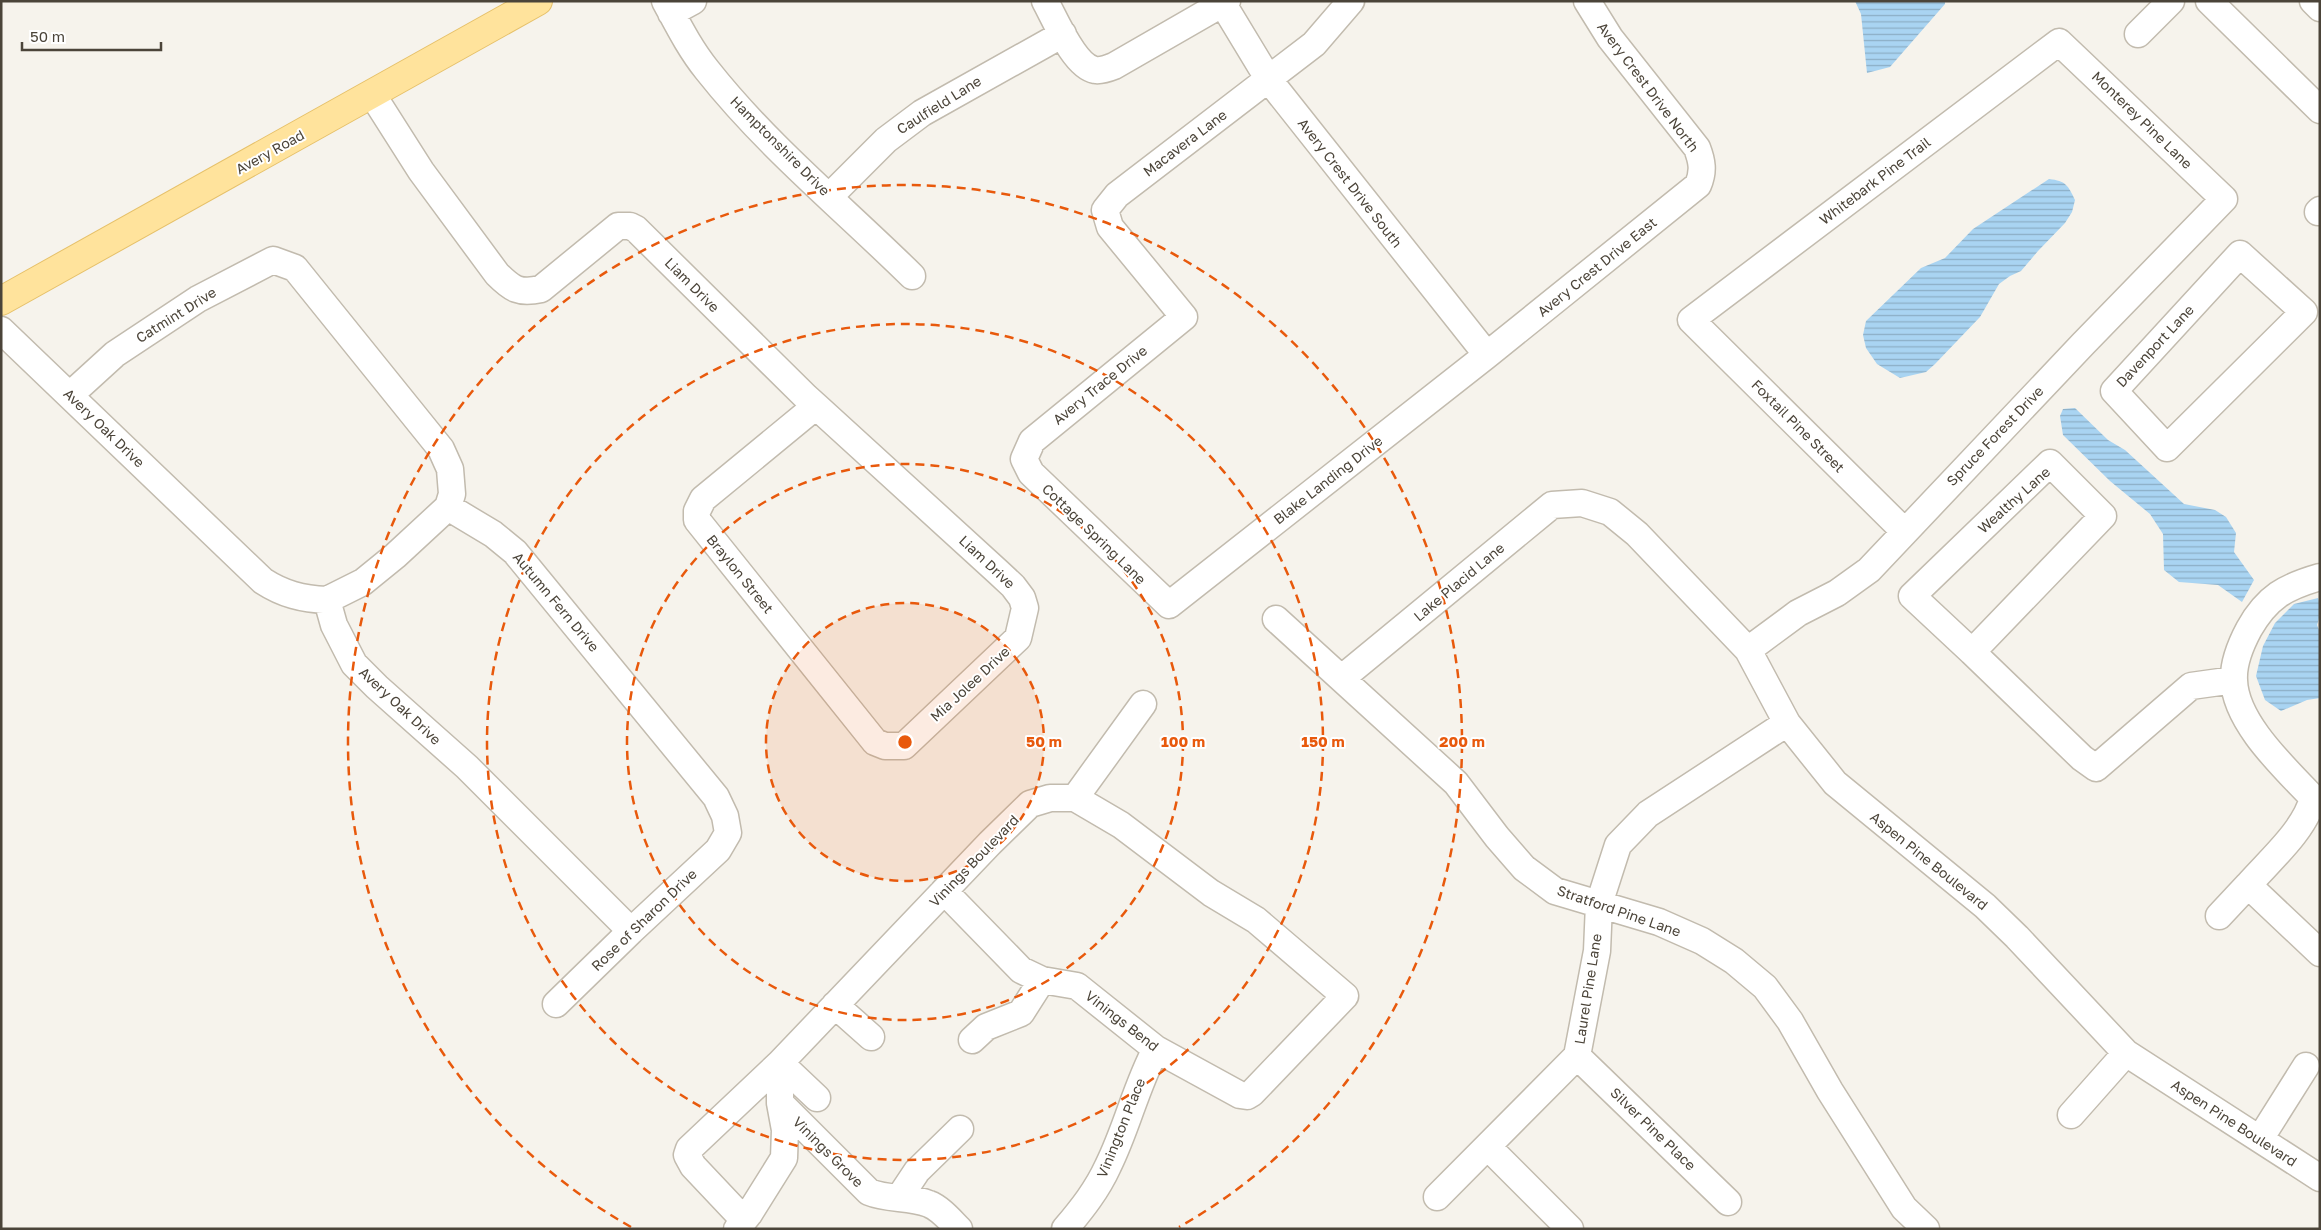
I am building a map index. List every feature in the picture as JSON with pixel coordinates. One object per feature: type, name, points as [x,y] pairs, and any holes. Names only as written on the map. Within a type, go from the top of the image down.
[{"type":"main road","name":"Avery Road","points":[[1,301],[538,1]]},
{"type":"street","points":[[1045,1],[1077,57],[1085,65],[1095,70],[1106,69],[1225,2]]},
{"type":"street","name":"Macavera Lane","points":[[1184,317],[1110,227],[1105,210],[1117,195],[1314,44],[1351,1]]},
{"type":"street","name":"Avery Crest Drive North","points":[[1587,1],[1610,38],[1697,148],[1702,160],[1703,175]]},
{"type":"street","points":[[2138,34],[2170,1]]},
{"type":"street","points":[[2209,1],[2320,110]]},
{"type":"street","points":[[2314,1],[2320,8]]},
{"type":"street","name":"Avery Crest Drive South","points":[[1225,2],[1269,80],[1487,355]]},
{"type":"street","name":"Hamptonshire Drive","points":[[677,5],[687,42],[707,70],[745,113],[912,276]]},
{"type":"street","name":"Caulfield Lane","points":[[830,196],[886,140],[916,117],[1063,34]]},
{"type":"street","name":"Monterey Pine Lane","points":[[2059,42],[2224,199]]},
{"type":"street","name":"Whitebark Pine Trail","points":[[1691,320],[2059,42]]},
{"type":"street","name":"Liam Drive","points":[[372,94],[421,171],[497,274],[510,288],[531,291],[541,289],[618,226],[630,226],[636,229],[816,406],[1014,586],[1026,608]]},
{"type":"street","name":"Avery Crest Drive East","points":[[1487,355],[1690,193],[1698,185],[1703,175]]},
{"type":"street","name":"Spruce Forest Drive","points":[[1748,650],[1798,613],[1837,593],[1869,570],[1904,531],[2224,199]]},
{"type":"street","name":"Davenport Lane","points":[[2240,254],[2312,320],[2166,448],[2114,391],[2240,254]]},
{"type":"street","name":"Catmint Drive","points":[[70,395],[115,354],[198,299],[273,260],[295,268],[441,449],[450,469],[452,494],[448,507]]},
{"type":"street","name":"Avery Trace Drive","points":[[1024,459],[1032,441],[1184,317]]},
{"type":"street","name":"Foxtail Pine Street","points":[[1691,320],[1904,531]]},
{"type":"street","name":"Avery Oak Drive","points":[[1,330],[262,581],[277,590],[302,599],[327,600],[334,625],[354,664],[377,688],[467,767],[631,930]]},
{"type":"street","name":"Blake Landing Drive","points":[[1169,605],[1487,355]]},
{"type":"street","name":"Braylon Street","points":[[816,406],[703,499],[698,511],[697,520],[875,742],[885,746],[897,747]]},
{"type":"street","name":"Cottage Spring Lane","points":[[1024,459],[1031,474],[1169,605]]},
{"type":"street","name":"Wealthy Lane","points":[[1972,652],[2103,516],[2050,463],[1912,596],[2082,758],[2096,768],[2191,686],[2234,680]]},
{"type":"street","name":"Aspen Pine Boulevard","points":[[1582,503],[1610,512],[1637,534],[1748,650],[1787,723],[1834,783],[1985,906],[2017,937],[2126,1053],[2320,1178]]},
{"type":"street","name":"Lake Placid Lane","points":[[1342,678],[1552,506],[1582,503]]},
{"type":"street","points":[[327,600],[363,582],[395,556],[448,507]]},
{"type":"street","name":"Autumn Fern Drive","points":[[448,507],[493,534],[515,552],[716,797],[725,816],[728,834]]},
{"type":"street","points":[[2219,916],[2300,826],[2317,800],[2262,743],[2241,710],[2234,680],[2240,646],[2253,622],[2269,601],[2287,588],[2320,577]]},
{"type":"street","name":"Mia Jolee Drive","points":[[897,747],[904,746],[914,738],[1008,649],[1018,638],[1026,608]]},
{"type":"street","name":"Stratford Pine Lane","points":[[1276,619],[1456,784],[1497,838],[1524,868],[1555,891],[1660,922],[1702,941],[1734,961],[1765,987],[1790,1021],[1830,1091],[1904,1208],[1926,1229]]},
{"type":"street","points":[[1075,798],[1143,704]]},
{"type":"street","name":"Laurel Pine Lane","points":[[1437,1197],[1577,1056],[1597,951],[1599,904],[1618,845],[1648,814],[1787,723]]},
{"type":"street","name":"Vinings Boulevard","points":[[740,1224],[693,1166],[687,1155],[689,1149],[780,1063],[1030,804],[1050,798],[1075,798]]},
{"type":"street","name":"Vinings Bend","points":[[944,892],[1021,970],[1042,980],[1077,986],[1156,1049],[1240,1094],[1247,1096],[1252,1093],[1345,996],[1256,920],[1211,893],[1121,825],[1075,798]]},
{"type":"street","name":"Rose of Sharon Drive","points":[[556,1004],[631,930],[718,850],[728,834]]},
{"type":"street","points":[[2248,885],[2320,953]]},
{"type":"street","points":[[972,1040],[986,1027],[1021,1013],[1042,980]]},
{"type":"street","points":[[836,1005],[871,1037]]},
{"type":"street","name":"Vinington Place","points":[[1065,1229],[1089,1201],[1109,1165],[1146,1068],[1156,1049]]},
{"type":"street","points":[[2072,1115],[2126,1053]]},
{"type":"street","name":"Silver Pine Place","points":[[1577,1056],[1728,1202]]},
{"type":"street","points":[[780,1063],[817,1098]]},
{"type":"street","points":[[740,1224],[784,1158],[785,1130],[780,1103],[780,1063]]},
{"type":"street","points":[[2260,1139],[2306,1066]]},
{"type":"street","name":"Vinings Grove","points":[[780,1103],[869,1192],[880,1197],[899,1198],[931,1204],[959,1229]]},
{"type":"street","points":[[899,1198],[917,1171],[960,1129]]},
{"type":"street","points":[[1488,1147],[1570,1229]]},
{"type":"water","points":[[1855,1],[1945,1],[1945,4],[1890,67],[1867,73],[1861,14]]},
{"type":"water","points":[[2049,179],[2059,181],[2068,187],[2075,200],[2072,212],[2065,223],[2021,271],[1999,284],[1980,317],[1926,372],[1900,378],[1877,364],[1866,348],[1863,335],[1866,321],[1921,268],[1945,258],[1973,229]]},
{"type":"water","points":[[2075,408],[2108,440],[2125,450],[2184,504],[2215,510],[2226,517],[2236,533],[2234,552],[2254,580],[2242,602],[2218,585],[2179,582],[2164,570],[2163,534],[2150,514],[2110,481],[2063,435],[2060,416],[2063,409]]},
{"type":"water","points":[[2318,598],[2320,608],[2317,625],[2320,632],[2320,698],[2307,700],[2281,711],[2265,700],[2256,676],[2263,646],[2275,623],[2294,604]]}]
